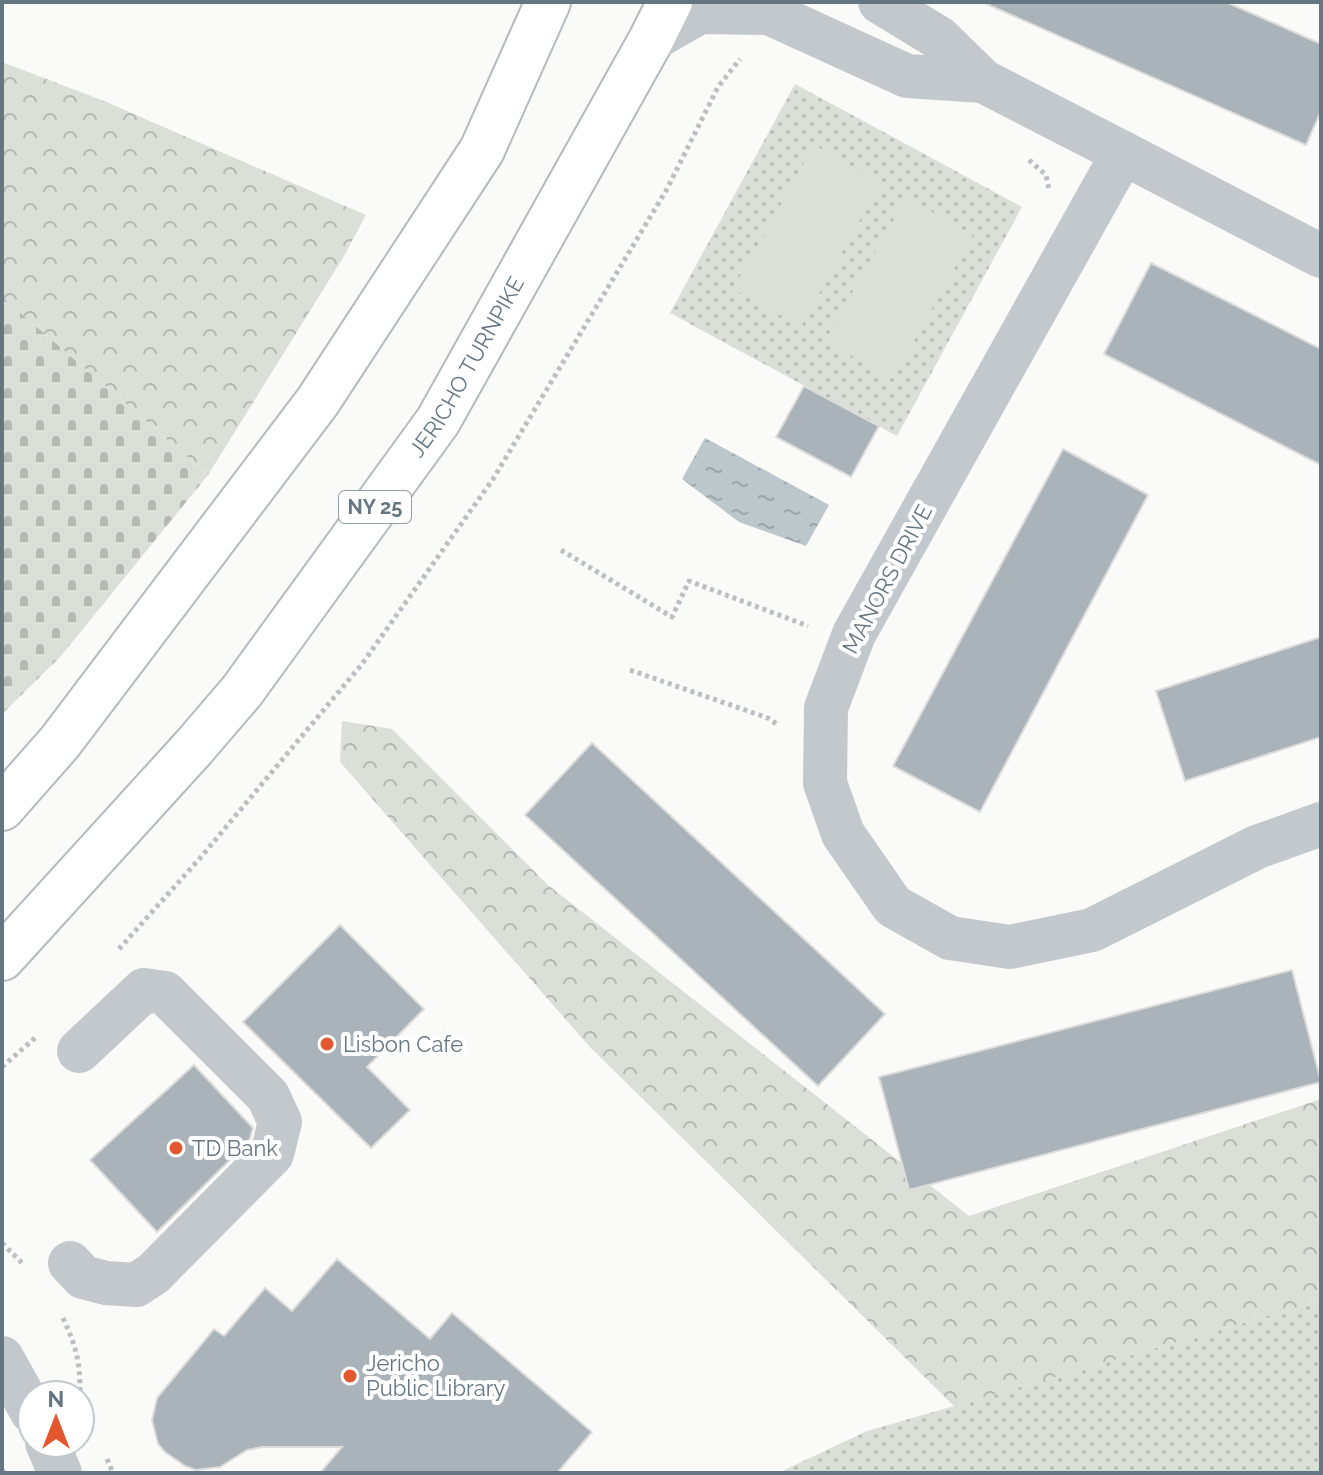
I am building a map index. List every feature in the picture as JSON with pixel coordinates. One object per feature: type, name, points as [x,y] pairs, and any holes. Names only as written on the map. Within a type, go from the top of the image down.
[{"type":"main road","points":[[2,808],[60,742],[318,401],[482,150],[548,2]]},
{"type":"main road","name":"JERICHO TURNPIKE","points":[[2,958],[242,691],[438,421],[661,21]]},
{"type":"street","points":[[880,2],[939,38],[983,81],[1321,256]]},
{"type":"street","points":[[661,21],[700,12],[769,13],[907,76],[983,81]]},
{"type":"street","name":"MANORS DRIVE","points":[[1123,153],[854,634],[826,708],[825,783],[843,834],[893,906],[950,938],[1010,947],[1092,930],[1257,847],[1321,824]]},
{"type":"street","points":[[60,1041],[144,990],[165,993],[268,1096],[280,1122],[272,1154],[153,1274],[136,1285],[106,1283],[83,1277],[70,1263]]},
{"type":"street","points":[[2,1358],[16,1383]]},
{"type":"path","points":[[110,959],[221,834],[362,664],[493,479],[667,189],[718,87],[743,56]]},
{"type":"path","points":[[1029,160],[1046,175],[1047,201]]},
{"type":"path","points":[[561,550],[672,617],[689,581],[815,629]]},
{"type":"path","points":[[630,670],[768,718],[782,726]]},
{"type":"path","points":[[2,1067],[60,1041]]},
{"type":"green space","points":[[2,62],[104,101],[366,215],[344,256],[208,475],[2,297]]},
{"type":"green space","points":[[795,84],[1022,207],[897,436],[670,313]]},
{"type":"green space","points":[[814,145],[881,182],[801,327],[733,289]]},
{"type":"green space","points":[[906,197],[973,235],[893,379],[825,341]]},
{"type":"green space","points":[[2,297],[208,475],[61,656],[2,714]]},
{"type":"green space","points":[[342,721],[392,729],[548,885],[969,1216],[1321,1099],[1321,1301],[954,1406],[589,1046],[340,762]]},
{"type":"green space","points":[[1321,1301],[1321,1473],[778,1473],[867,1431]]},
{"type":"water","points":[[705,438],[829,505],[806,546],[739,522],[682,479]]},
{"type":"building","points":[[982,2],[1226,2],[1321,44],[1321,111],[1306,145]]},
{"type":"building","points":[[1151,263],[1321,349],[1321,465],[1104,354]]},
{"type":"building","points":[[804,386],[879,426],[851,477],[776,437]]},
{"type":"building","points":[[1063,449],[1148,495],[980,812],[893,766]]},
{"type":"building","points":[[1321,637],[1321,737],[1185,781],[1156,691]]},
{"type":"building","points":[[592,743],[885,1014],[818,1086],[525,815]]},
{"type":"building","name":"Lisbon Cafe","points":[[340,925],[424,1009],[367,1067],[410,1110],[371,1148],[243,1022]]},
{"type":"building","points":[[1292,970],[1321,1082],[909,1190],[879,1077]]},
{"type":"building","name":"TD Bank","points":[[194,1065],[253,1128],[249,1141],[157,1232],[90,1160]]},
{"type":"building","name":"Jericho Public Library","points":[[337,1259],[430,1339],[452,1313],[592,1432],[557,1473],[320,1473],[342,1447],[262,1447],[247,1450],[220,1467],[196,1470],[165,1452],[158,1444],[152,1420],[157,1398],[214,1329],[224,1336],[265,1288],[292,1311]]},
{"type":"place","name":"Lisbon Cafe","points":[[327,1044]]},
{"type":"place","name":"TD Bank","points":[[176,1148]]},
{"type":"place","name":"Jericho Public Library","points":[[350,1376]]}]
